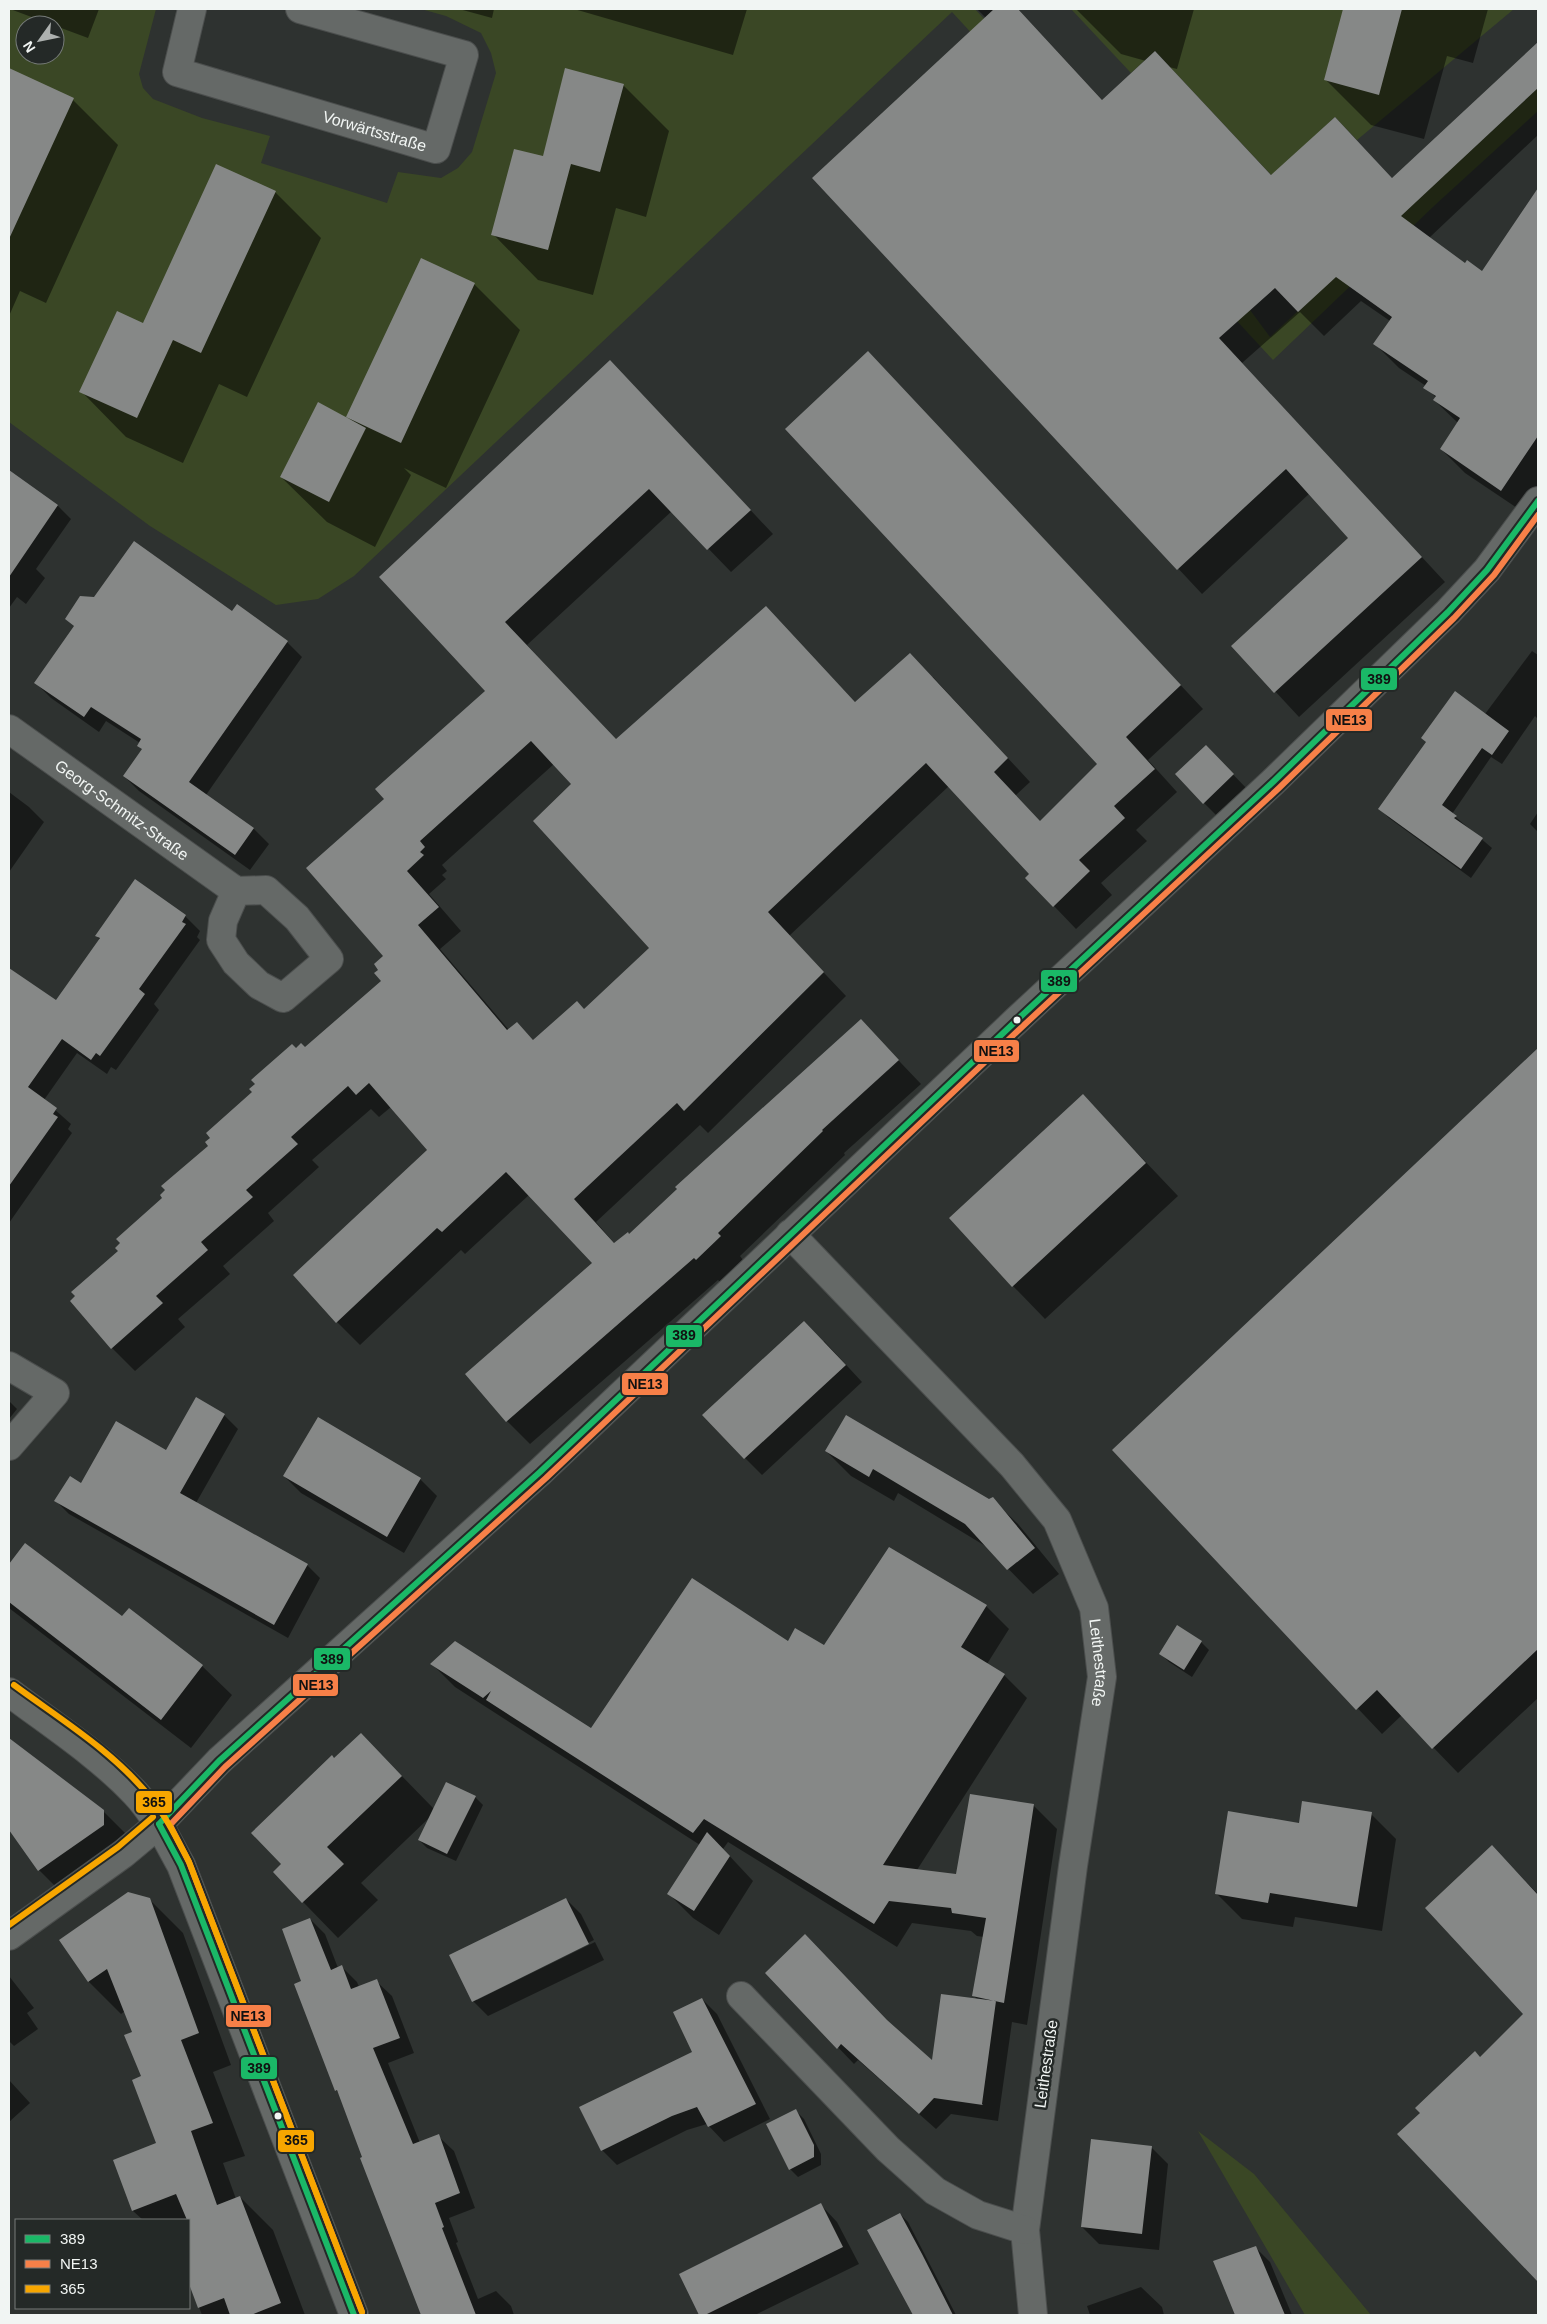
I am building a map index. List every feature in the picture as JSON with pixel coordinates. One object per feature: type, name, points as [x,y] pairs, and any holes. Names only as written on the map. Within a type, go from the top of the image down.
[{"type":"street","name":"Vorwärtsstraße","points":[[192,9],[177,72],[436,149],[464,56],[300,9]]},
{"type":"street","points":[[9,1936],[123,1854],[159,1824],[219,1761],[540,1472],[790,1234],[1273,782],[1448,612],[1487,570],[1538,501]]},
{"type":"street","name":"Georg-Schmitz-Straße","points":[[9,729],[236,890]]},
{"type":"street","name":"Leithestraße","points":[[790,1234],[1000,1454],[1057,1520],[1094,1608],[1102,1677],[1073,1866],[1024,2230],[1033,2315]]},
{"type":"street","points":[[9,1366],[55,1393],[9,1446]]},
{"type":"street","points":[[9,1692],[112,1771],[136,1794],[159,1824],[184,1873],[354,2315]]},
{"type":"street","points":[[741,1996],[888,2149],[934,2191],[978,2215],[1024,2230]]},
{"type":"green space","points":[[9,9],[156,9],[139,74],[143,88],[153,99],[202,118],[270,136],[261,163],[387,203],[398,172],[441,178],[458,168],[472,152],[496,73],[491,53],[481,33],[446,16],[421,9],[975,9],[1250,310],[1270,337],[1538,88],[1538,111],[1435,205],[1273,360],[952,12],[354,576],[318,599],[276,605],[150,526],[9,422]]},
{"type":"green space","points":[[1071,9],[1514,9],[1357,140],[1335,117],[1272,176],[1155,51],[1131,73]]},
{"type":"green space","points":[[1198,2131],[1254,2174],[1371,2315],[1305,2315]]},
{"type":"building","points":[[994,9],[1018,9],[1102,100],[1155,51],[1271,175],[1335,117],[1392,178],[1538,42],[1538,88],[1401,216],[1465,263],[1467,260],[1482,271],[1538,188],[1538,436],[1501,491],[1440,449],[1460,418],[1433,400],[1436,396],[1423,388],[1428,381],[1373,344],[1392,317],[1336,277],[1298,312],[1275,288],[1219,338],[1422,557],[1274,693],[1231,646],[1348,538],[1286,469],[1177,570],[812,178]]},
{"type":"building","points":[[1343,9],[1402,9],[1379,95],[1324,80]]},
{"type":"building","points":[[9,68],[74,98],[9,239]]},
{"type":"building","points":[[565,68],[624,84],[600,172],[571,164],[548,250],[491,235],[514,149],[543,156]]},
{"type":"building","points":[[216,164],[276,191],[201,353],[173,340],[137,418],[79,392],[117,311],[143,323]]},
{"type":"building","points":[[421,258],[475,283],[401,443],[346,417]]},
{"type":"building","points":[[868,351],[1181,685],[1126,737],[1155,769],[1114,806],[1125,818],[1079,860],[1090,871],[1053,907],[1025,878],[1029,874],[926,763],[768,912],[824,972],[684,1111],[677,1103],[574,1199],[614,1243],[628,1232],[629,1234],[677,1189],[675,1187],[861,1019],[899,1060],[822,1130],[718,1233],[721,1236],[696,1260],[694,1258],[506,1422],[465,1374],[592,1263],[506,1172],[442,1232],[437,1228],[336,1323],[293,1275],[427,1150],[369,1083],[356,1095],[348,1086],[291,1137],[298,1144],[246,1190],[253,1197],[201,1242],[208,1250],[156,1296],[163,1303],[111,1349],[70,1301],[75,1296],[71,1292],[118,1251],[115,1248],[120,1243],[116,1239],[162,1198],[160,1195],[165,1190],[161,1186],[208,1146],[205,1142],[210,1138],[206,1133],[252,1092],[249,1089],[255,1084],[251,1080],[292,1044],[296,1048],[301,1043],[305,1047],[381,981],[374,973],[378,970],[374,964],[383,956],[306,868],[384,799],[375,789],[485,691],[379,577],[610,360],[751,510],[707,550],[649,489],[505,622],[616,739],[766,606],[855,702],[910,653],[1008,758],[994,772],[1040,821],[1097,764],[785,429]],"holes":[[[531,741],[571,784],[533,821],[649,948],[584,1009],[577,1001],[533,1040],[517,1022],[507,1030],[418,925],[439,907],[407,871],[424,855],[420,852],[425,847],[420,841]]]},
{"type":"building","points":[[318,402],[366,428],[329,502],[280,477]]},
{"type":"building","points":[[9,470],[58,505],[9,577]]},
{"type":"building","points":[[134,541],[232,611],[237,604],[288,641],[189,782],[254,828],[235,855],[123,776],[142,749],[137,746],[141,739],[91,707],[84,717],[34,683],[74,626],[65,619],[80,596],[94,597]]},
{"type":"building","points":[[1455,691],[1509,731],[1492,755],[1482,748],[1442,805],[1457,816],[1454,818],[1483,838],[1461,869],[1378,809],[1426,742],[1421,738]]},
{"type":"building","points":[[1206,745],[1234,774],[1203,804],[1175,774]]},
{"type":"building","points":[[135,879],[186,915],[182,922],[186,924],[139,989],[145,994],[100,1056],[96,1053],[91,1060],[62,1039],[28,1087],[57,1108],[53,1114],[58,1117],[9,1186],[9,968],[56,1000],[100,938],[95,936]]},
{"type":"building","points":[[1538,1048],[1538,1649],[1432,1749],[1377,1690],[1356,1710],[1112,1450]]},
{"type":"building","points":[[1083,1094],[1146,1163],[1012,1287],[949,1218]]},
{"type":"building","points":[[804,1321],[846,1365],[744,1459],[702,1415]]},
{"type":"building","points":[[196,1397],[225,1414],[180,1493],[308,1564],[274,1625],[54,1501],[70,1476],[81,1483],[116,1421],[166,1450]]},
{"type":"building","points":[[846,1415],[989,1499],[993,1497],[1035,1548],[1007,1570],[965,1524],[873,1469],[869,1477],[825,1451]]},
{"type":"building","points":[[318,1417],[421,1478],[387,1537],[283,1476]]},
{"type":"building","points":[[25,1543],[122,1616],[129,1608],[203,1665],[161,1720],[9,1602],[9,1564]]},
{"type":"building","points":[[889,1547],[987,1605],[961,1647],[1005,1674],[883,1865],[956,1874],[970,1794],[1034,1804],[1004,2003],[972,1996],[986,1918],[952,1913],[951,1908],[889,1901],[874,1924],[704,1819],[693,1833],[486,1700],[491,1691],[483,1698],[430,1664],[455,1641],[591,1728],[692,1578],[788,1641],[795,1628],[824,1645]]},
{"type":"building","points":[[1177,1625],[1202,1641],[1184,1670],[1159,1654]]},
{"type":"building","points":[[361,1733],[402,1776],[327,1847],[344,1864],[302,1903],[273,1872],[281,1864],[251,1833],[332,1755],[334,1758]]},
{"type":"building","points":[[9,1738],[104,1810],[104,1825],[38,1871],[9,1830]]},
{"type":"building","points":[[446,1782],[476,1796],[447,1854],[418,1840]]},
{"type":"building","points":[[1302,1801],[1372,1812],[1357,1907],[1270,1893],[1268,1903],[1215,1894],[1228,1811],[1299,1823]]},
{"type":"building","points":[[707,1832],[730,1856],[694,1911],[667,1894]]},
{"type":"building","points":[[1492,1845],[1538,1895],[1538,2282],[1397,2134],[1420,2113],[1415,2108],[1475,2051],[1480,2057],[1523,2014],[1425,1908]]},
{"type":"building","points":[[128,1892],[150,1898],[199,2033],[181,2040],[213,2123],[191,2131],[217,2205],[240,2196],[281,2303],[251,2315],[230,2315],[224,2298],[198,2308],[190,2287],[190,2219],[187,2219],[176,2194],[132,2211],[113,2160],[156,2143],[132,2080],[141,2076],[124,2035],[132,2032],[107,1969],[88,1982],[59,1940]]},
{"type":"building","points":[[566,1898],[589,1944],[472,2002],[449,1955]]},
{"type":"building","points":[[310,1918],[331,1970],[342,1965],[351,1989],[377,1979],[400,2038],[373,2048],[413,2144],[439,2134],[460,2193],[435,2203],[444,2227],[442,2228],[476,2315],[421,2315],[360,2158],[362,2157],[337,2090],[335,2091],[294,1984],[301,1981],[282,1929]]},
{"type":"building","points":[[805,1934],[887,2020],[932,2060],[941,1994],[996,2001],[983,2105],[934,2098],[919,2114],[841,2044],[837,2049],[765,1973]]},
{"type":"building","points":[[702,1998],[756,2104],[708,2127],[697,2107],[672,2116],[601,2151],[579,2107],[692,2052],[673,2012]]},
{"type":"building","points":[[796,2109],[814,2145],[814,2157],[789,2170],[766,2124]]},
{"type":"building","points":[[1091,2139],[1152,2146],[1142,2234],[1081,2227]]},
{"type":"building","points":[[821,2203],[843,2247],[705,2315],[699,2315],[679,2274]]},
{"type":"building","points":[[900,2213],[953,2315],[913,2315],[867,2230]]},
{"type":"building","points":[[1256,2246],[1285,2315],[1235,2315],[1213,2261]]},
{"type":"transit line","name":"389","points":[[159,1824],[219,1761],[540,1472],[1017,1020],[1273,782],[1448,612],[1487,570],[1538,501]]},
{"type":"transit line","name":"NE13","points":[[362,2312],[189,1862],[170,1825],[225,1767],[546,1478],[1023,1026],[1279,788],[1454,618],[1494,575],[1538,515]]},
{"type":"transit line","name":"365","points":[[14,1685],[85,1736],[120,1765],[150,1797],[171,1828],[189,1862],[362,2312]]},
{"type":"transit line","name":"365","points":[[9,1925],[118,1847],[153,1817]]},
{"type":"transit line","name":"389","points":[[159,1824],[181,1865],[354,2315]]}]
